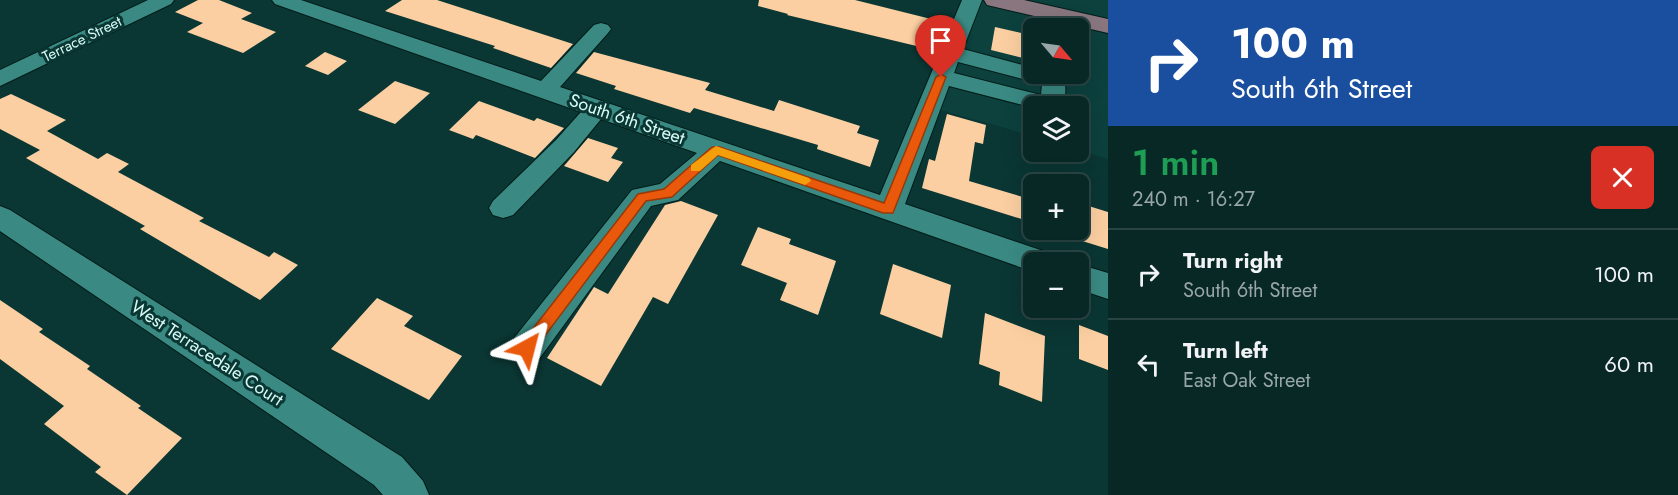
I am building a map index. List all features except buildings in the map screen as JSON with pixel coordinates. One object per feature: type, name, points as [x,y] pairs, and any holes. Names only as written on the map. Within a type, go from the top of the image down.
[{"type":"main road","points":[[994,0],[1108,27]]},
{"type":"street","name":"Terrace Street","points":[[0,79],[164,0]]},
{"type":"street","name":"South 6th Street","points":[[282,0],[1023,256]]},
{"type":"street","points":[[888,210],[972,0]]},
{"type":"street","points":[[544,91],[601,29]]},
{"type":"street","points":[[941,77],[1042,103],[1052,103],[1054,80],[951,53]]},
{"type":"street","points":[[503,208],[565,146],[597,109]]},
{"type":"street","points":[[527,348],[642,197],[668,193],[716,150]]},
{"type":"street","name":"West Terracedale Court","points":[[0,217],[388,471],[409,495]]},
{"type":"street","points":[[1089,280],[1108,286]]},
{"type":"shaded area","points":[[974,0],[1108,0],[1108,159],[1089,153],[1089,96],[1023,96],[1023,133],[926,106]]},
{"type":"slow traffic","points":[[696,168],[716,150],[805,181]]},
{"type":"route","points":[[527,348],[642,197],[668,193],[716,150],[888,210],[941,77]]}]
